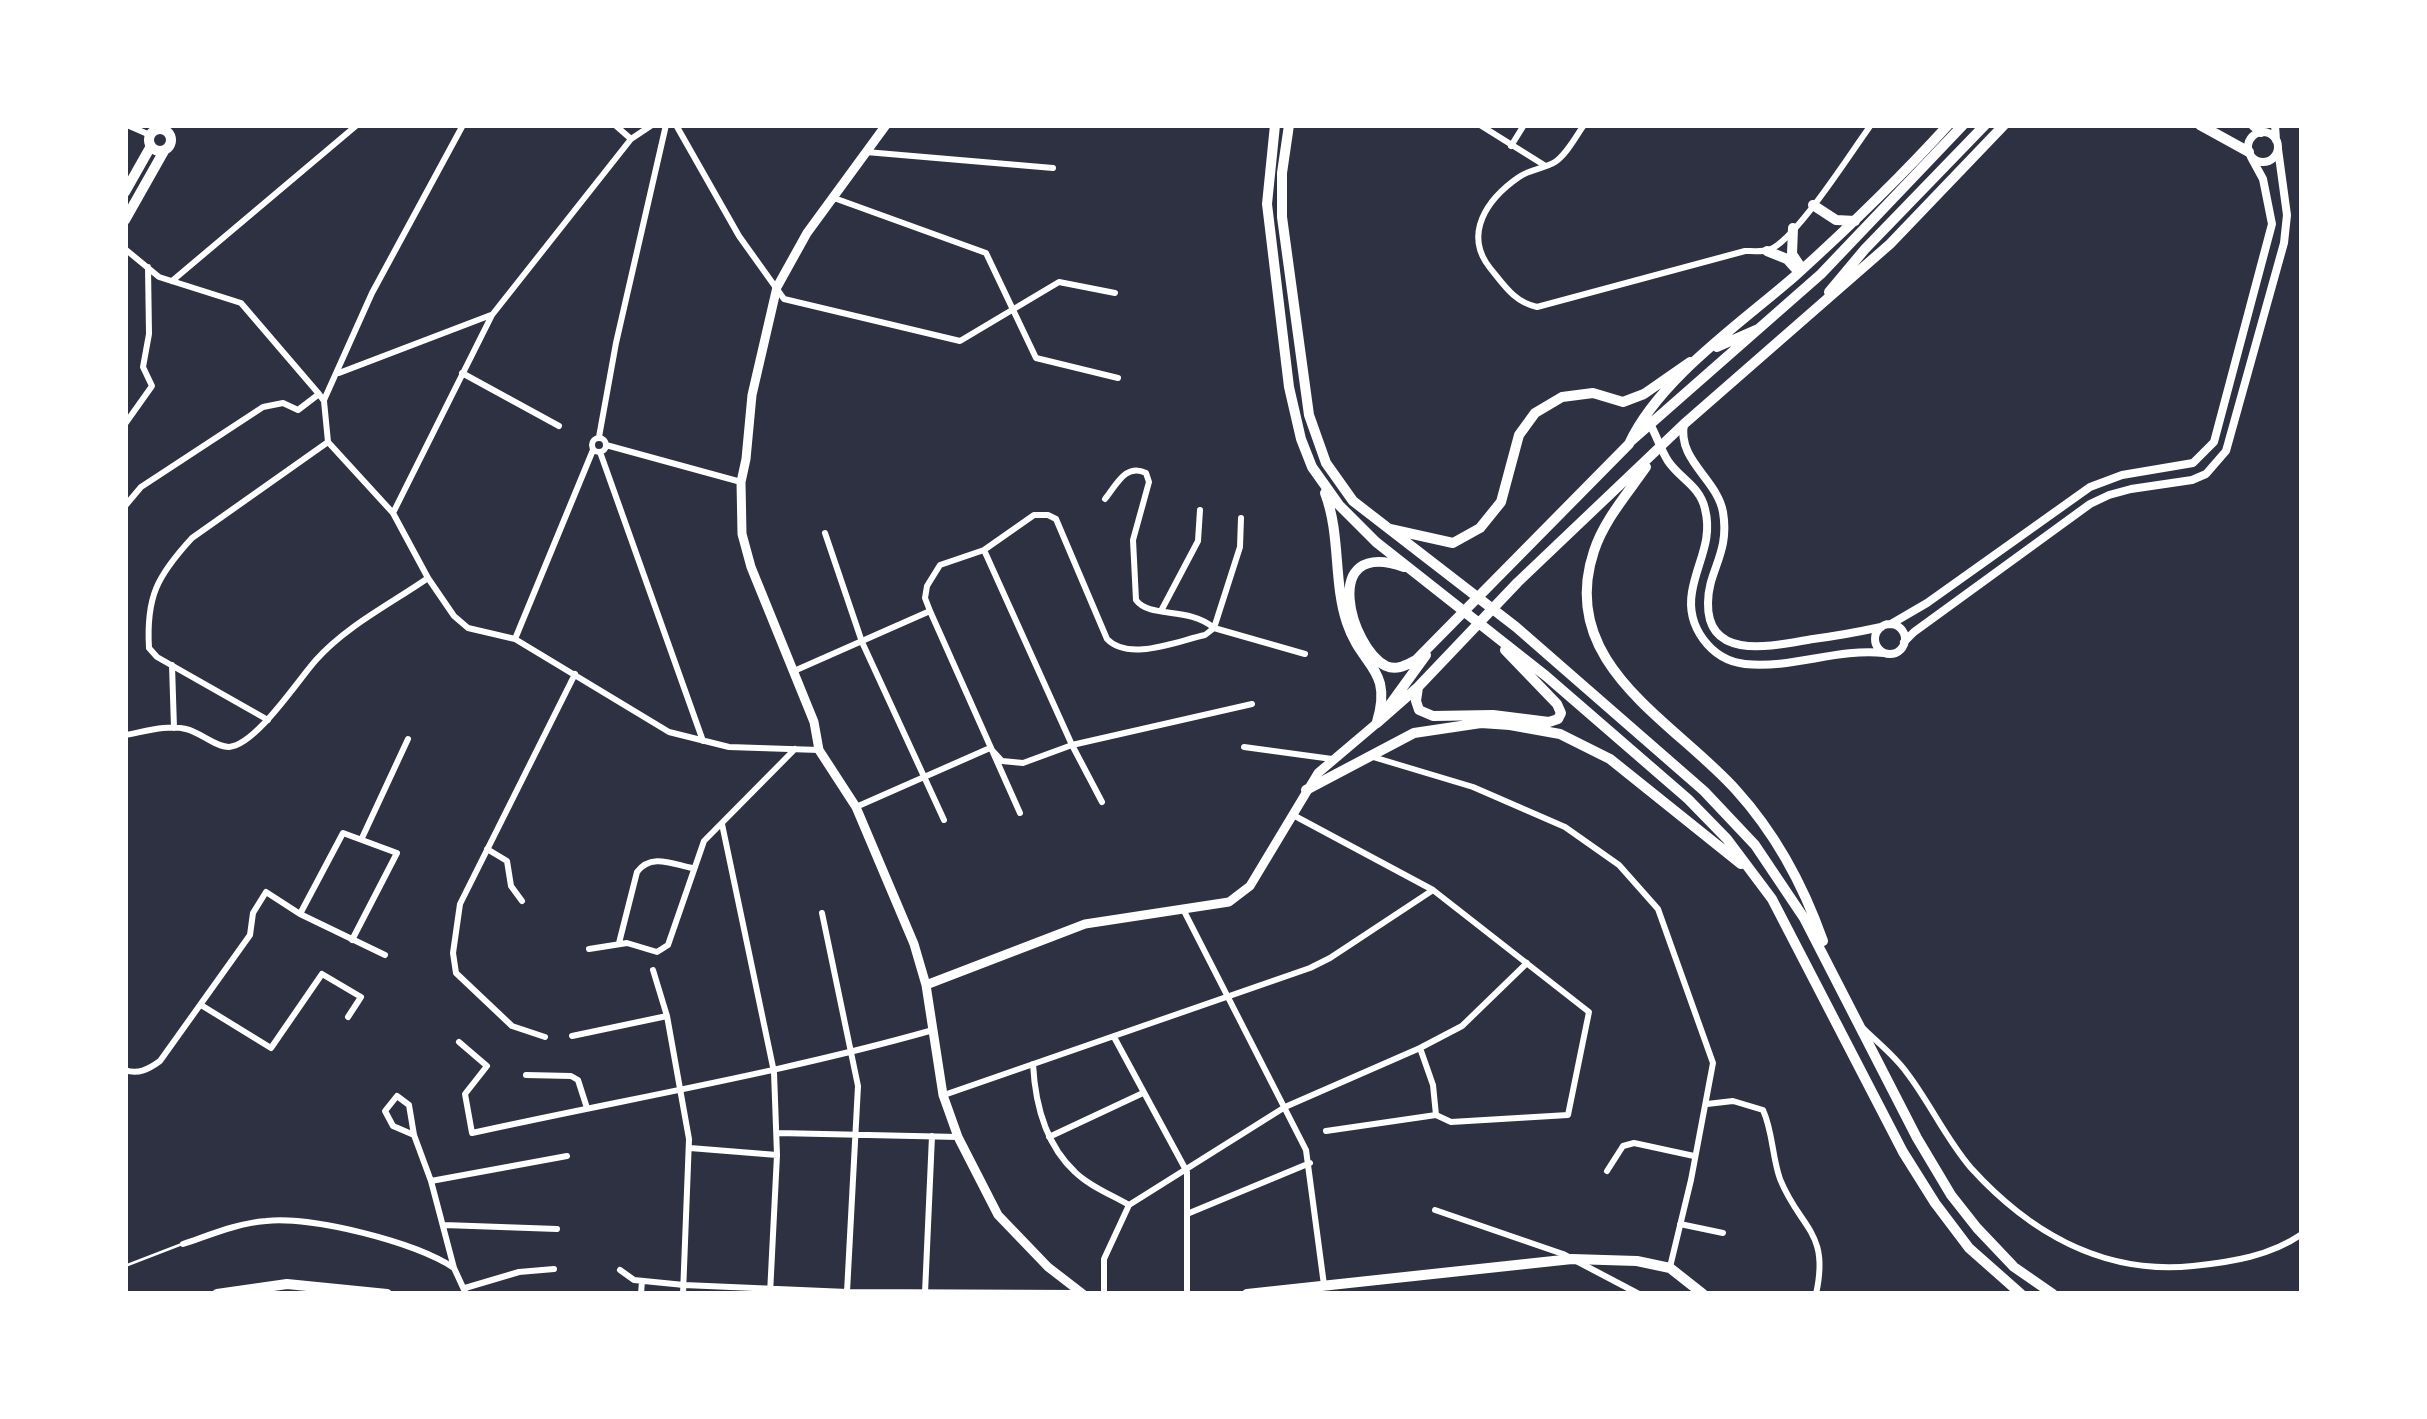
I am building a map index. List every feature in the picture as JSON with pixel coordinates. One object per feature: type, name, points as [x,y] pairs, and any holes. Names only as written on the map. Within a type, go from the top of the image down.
[{"type":"main road","points":[[125,192],[154,131],[177,125]]},
{"type":"main road","points":[[886,125],[807,233],[777,288],[752,395],[740,482],[742,534],[814,722],[819,750],[856,807],[914,944],[926,985],[942,1095],[958,1136],[998,1215],[1048,1267],[1082,1294]]},
{"type":"main road","points":[[1275,125],[1267,204],[1289,387],[1301,439],[1335,524],[1341,595],[1348,625],[1380,681],[1384,698],[1377,723]]},
{"type":"main road","points":[[1289,125],[1282,173],[1282,217],[1309,415],[1326,463],[1353,502],[1516,628],[1704,791],[1755,845],[1804,918],[1917,1138],[1951,1194],[2014,1266],[2053,1294]]},
{"type":"main road","points":[[1384,528],[1453,542],[1480,528],[1501,502],[1518,435],[1535,413],[1562,396],[1593,393],[1623,402],[1644,394],[1704,353],[1855,222],[1948,125]]},
{"type":"main road","points":[[1414,571],[1384,560],[1367,564],[1354,573],[1348,590],[1350,610],[1370,652],[1387,667],[1401,668],[1416,660],[1628,444],[1821,274],[1964,125]]},
{"type":"main road","points":[[1806,319],[1865,249],[1985,125]]},
{"type":"main road","points":[[926,985],[1085,924],[1230,902],[1250,886],[1318,773],[1418,688],[1518,582],[1684,424],[1890,244],[2004,125]]},
{"type":"main road","points":[[2200,125],[2246,152]]},
{"type":"main road","points":[[2215,125],[2246,152]]},
{"type":"main road","points":[[125,220],[170,145],[167,130]]},
{"type":"main road","points":[[150,141],[164,151]]},
{"type":"main road","points":[[1813,205],[1836,220],[1855,222]]},
{"type":"main road","points":[[1793,228],[1792,254],[1800,271]]},
{"type":"main road","points":[[1767,251],[1787,259],[1800,271]]},
{"type":"main road","points":[[1628,444],[1639,422],[1704,353],[1758,330]]},
{"type":"main road","points":[[1662,446],[1614,513],[1594,550],[1586,596],[1592,632],[1608,664],[1642,703],[1737,791],[1760,821],[1806,898],[1833,970]]},
{"type":"main road","points":[[1318,476],[1376,542],[1488,630],[1688,799],[1727,839],[1756,876],[1788,930],[1903,1152],[1934,1203],[1969,1248],[2022,1294]]},
{"type":"main road","points":[[1377,723],[1446,629]]},
{"type":"main road","points":[[1418,688],[1419,710],[1433,716],[1558,720],[1557,704],[1488,630]]},
{"type":"main road","points":[[1306,790],[1414,733],[1465,725],[1510,725],[1560,734],[1610,759],[1756,876]]},
{"type":"main road","points":[[1247,1294],[1572,1258],[1637,1261],[1670,1268],[1702,1294]]},
{"type":"main road","points":[[217,1294],[287,1284],[388,1294]]},
{"type":"street","points":[[126,125],[150,141]]},
{"type":"street","points":[[172,281],[358,125]]},
{"type":"street","points":[[125,506],[141,487],[263,407],[283,403],[298,410],[321,398],[337,374],[372,293],[463,125]]},
{"type":"street","points":[[615,125],[630,140]]},
{"type":"street","points":[[393,513],[492,315],[630,140],[652,125]]},
{"type":"street","points":[[666,125],[598,437],[592,441],[703,742]]},
{"type":"street","points":[[676,125],[739,236],[784,299],[960,341],[1058,282],[1115,292]]},
{"type":"street","points":[[1480,125],[1545,166]]},
{"type":"street","points":[[1510,146],[1524,125]]},
{"type":"street","points":[[1584,125],[1562,155],[1519,177],[1501,192],[1490,204],[1478,230],[1480,256],[1514,297],[1526,304],[1537,307],[1744,251],[1767,251],[1813,205],[1870,125]]},
{"type":"street","points":[[1651,426],[1669,462],[1702,499],[1707,515],[1706,551],[1692,591],[1692,607],[1703,641],[1717,654],[1748,664],[1861,650],[1898,652],[1914,632],[2069,516],[2108,495],[2192,480],[2206,474],[2226,451],[2287,229],[2275,125]]},
{"type":"street","points":[[2255,129],[2270,134],[2277,144],[2274,158],[2265,162],[2246,152],[2255,129]]},
{"type":"street","points":[[866,152],[1052,168]]},
{"type":"street","points":[[1884,653],[1875,638],[1886,626],[1927,603],[2090,487],[2122,475],[2183,467],[2204,455],[2220,426],[2272,224],[2263,179],[2246,152]]},
{"type":"street","points":[[834,198],[986,253],[1036,358],[1118,378]]},
{"type":"street","points":[[125,249],[159,277],[241,303],[321,398],[328,442],[393,513],[428,578],[454,616],[468,628],[515,639],[654,724],[703,742],[730,747],[819,750]]},
{"type":"street","points":[[125,424],[152,386],[143,367],[149,334],[148,267]]},
{"type":"street","points":[[337,374],[492,315]]},
{"type":"street","points":[[462,373],[559,426]]},
{"type":"street","points":[[1684,424],[1684,446],[1718,495],[1725,526],[1708,606],[1717,632],[1738,645],[1764,648],[1886,626],[1902,630],[1904,642]]},
{"type":"street","points":[[598,437],[606,445],[740,482]]},
{"type":"street","points":[[268,720],[157,657],[149,648],[149,600],[176,556],[206,527],[328,442]]},
{"type":"street","points":[[515,639],[597,451],[606,445]]},
{"type":"street","points":[[1105,499],[1130,470],[1136,468],[1146,473],[1148,482],[1133,540],[1133,584],[1141,607],[1194,615],[1214,628],[1306,654]]},
{"type":"street","points":[[1160,611],[1198,541],[1200,510]]},
{"type":"street","points":[[1020,812],[925,598],[927,586],[940,565],[984,550],[1034,515],[1048,514],[1056,520],[1107,639],[1115,648],[1128,651],[1206,635],[1214,628],[1240,546],[1241,518]]},
{"type":"street","points":[[824,534],[862,642],[944,820]]},
{"type":"street","points":[[984,550],[1102,802]]},
{"type":"street","points":[[125,736],[186,728],[230,747],[268,720],[317,658],[335,642],[428,578]]},
{"type":"street","points":[[792,672],[930,611]]},
{"type":"street","points":[[172,665],[174,728]]},
{"type":"street","points":[[545,1037],[512,1026],[456,974],[453,953],[460,904],[575,674]]},
{"type":"street","points":[[990,748],[1002,760],[1023,764],[1072,745],[1252,704]]},
{"type":"street","points":[[362,838],[408,739]]},
{"type":"street","points":[[1244,747],[1333,760]]},
{"type":"street","points":[[589,949],[619,943],[657,952],[668,945],[704,842],[796,748]]},
{"type":"street","points":[[856,807],[990,748]]},
{"type":"street","points":[[1368,755],[1473,786],[1565,827],[1619,865],[1658,909],[1713,1063],[1670,1268]]},
{"type":"street","points":[[1292,815],[1433,890],[1589,1012],[1568,1115],[1451,1122],[1436,1116],[1326,1131]]},
{"type":"street","points":[[722,824],[774,1072],[778,1133],[770,1292]]},
{"type":"street","points":[[300,914],[338,836],[343,833],[362,838],[397,853],[352,940]]},
{"type":"street","points":[[487,849],[507,861],[512,886],[522,901]]},
{"type":"street","points":[[619,943],[642,865],[655,860],[692,868]]},
{"type":"street","points":[[942,1095],[1330,958],[1433,890]]},
{"type":"street","points":[[125,1070],[149,1069],[160,1061],[250,935],[253,912],[266,892],[300,914],[386,955]]},
{"type":"street","points":[[1184,912],[1310,1163],[1324,1286]]},
{"type":"street","points":[[822,914],[858,1086],[847,1292]]},
{"type":"street","points":[[1104,1294],[1104,1259],[1129,1205],[1285,1107],[1462,1026],[1527,963]]},
{"type":"street","points":[[653,970],[667,1016],[690,1148],[684,1289]]},
{"type":"street","points":[[201,1004],[271,1048],[322,974],[361,997],[348,1017]]},
{"type":"street","points":[[572,1036],[667,1016]]},
{"type":"street","points":[[1862,1028],[1904,1068],[1971,1167],[2038,1225],[2088,1254],[2118,1263],[2184,1267],[2262,1254],[2302,1234]]},
{"type":"street","points":[[459,1042],[487,1066],[464,1094],[472,1133],[681,1087],[774,1072],[932,1030]]},
{"type":"street","points":[[1114,1037],[1187,1172],[1188,1294]]},
{"type":"street","points":[[1420,1048],[1433,1085],[1436,1116]]},
{"type":"street","points":[[1033,1064],[1035,1097],[1049,1137],[1075,1173],[1129,1205]]},
{"type":"street","points":[[526,1075],[571,1076],[578,1080],[587,1108]]},
{"type":"street","points":[[1049,1137],[1143,1093]]},
{"type":"street","points":[[414,1135],[393,1126],[385,1111],[397,1096],[409,1104],[414,1135],[444,1224],[454,1268],[466,1291],[520,1272],[554,1269]]},
{"type":"street","points":[[1707,1104],[1734,1101],[1764,1110],[1780,1179],[1815,1236],[1821,1256],[1816,1294]]},
{"type":"street","points":[[778,1133],[958,1136]]},
{"type":"street","points":[[925,1292],[932,1136]]},
{"type":"street","points":[[1607,1172],[1623,1146],[1634,1143],[1694,1156]]},
{"type":"street","points":[[690,1148],[777,1155]]},
{"type":"street","points":[[431,1181],[566,1156]]},
{"type":"street","points":[[1187,1214],[1310,1163]]},
{"type":"street","points":[[1436,1210],[1572,1258],[1639,1294]]},
{"type":"street","points":[[183,1244],[252,1223],[284,1220],[330,1225],[434,1255],[454,1268]]},
{"type":"street","points":[[444,1224],[557,1228]]},
{"type":"street","points":[[1680,1224],[1723,1233]]},
{"type":"street","points":[[620,1270],[630,1279],[684,1289],[1082,1294]]},
{"type":"street","points":[[641,1294],[642,1281]]},
{"type":"lane","points":[[125,1266],[183,1244]]}]
